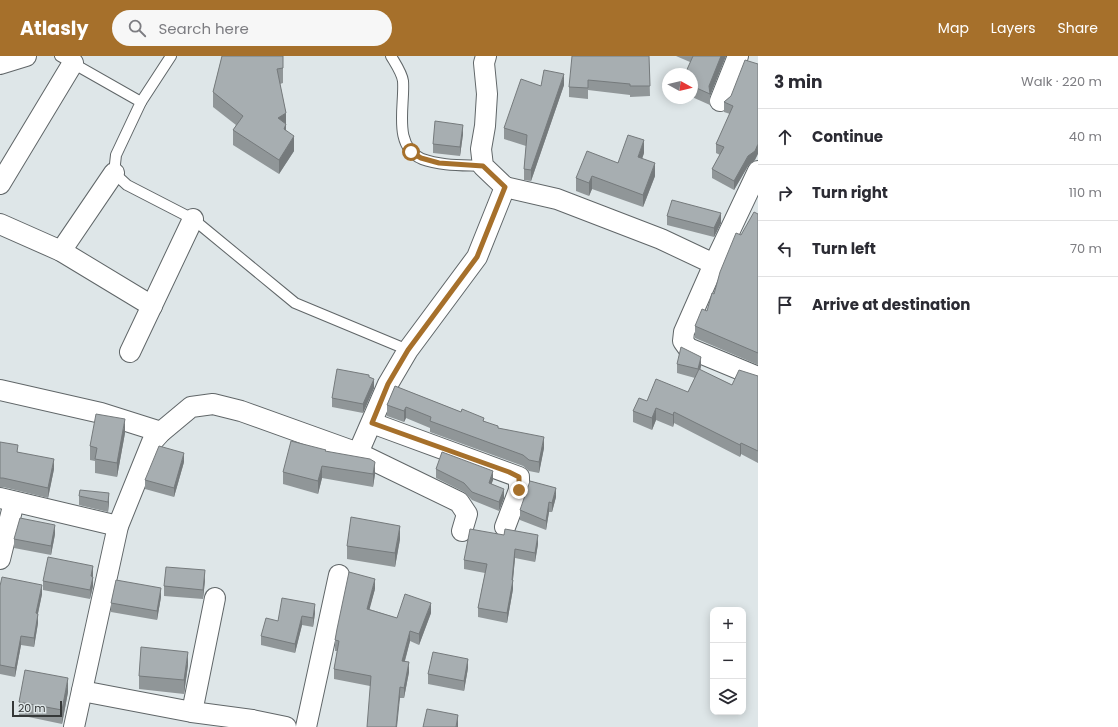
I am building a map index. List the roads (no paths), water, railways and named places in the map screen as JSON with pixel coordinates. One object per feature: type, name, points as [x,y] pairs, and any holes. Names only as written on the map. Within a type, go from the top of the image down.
[{"type":"street","points":[[0,64],[26,56]]},
{"type":"street","points":[[486,56],[484,63],[487,94],[485,126],[480,150],[483,166],[505,187],[557,199],[661,238],[714,264]]},
{"type":"street","points":[[720,101],[738,56]]},
{"type":"street","points":[[0,184],[66,60]]},
{"type":"street","points":[[758,171],[714,264],[684,332],[682,341],[688,348],[758,377]]},
{"type":"street","points":[[61,251],[114,173]]},
{"type":"street","points":[[358,454],[388,384],[408,350],[477,257],[505,187]]},
{"type":"street","points":[[130,352],[193,218]]},
{"type":"street","points":[[0,224],[61,251],[152,306]]},
{"type":"street","points":[[0,390],[101,413],[161,432]]},
{"type":"street","points":[[74,727],[118,526],[152,442],[161,432],[191,407],[213,404],[241,411],[358,454],[460,502],[467,514],[462,530]]},
{"type":"street","points":[[372,423],[519,477],[519,490],[506,527]]},
{"type":"street","points":[[0,559],[7,500],[118,526]]},
{"type":"street","points":[[306,727],[339,574]]},
{"type":"street","points":[[192,712],[215,598]]},
{"type":"street","points":[[82,691],[251,723],[286,727]]},
{"type":"lane","points":[[171,56],[141,102],[116,155],[114,173],[126,185],[193,218],[295,303],[408,350]]},
{"type":"lane","points":[[391,56],[403,79],[402,120],[404,140],[411,152],[421,158],[439,163],[483,166]]},
{"type":"lane","points":[[66,60],[141,102]]}]
